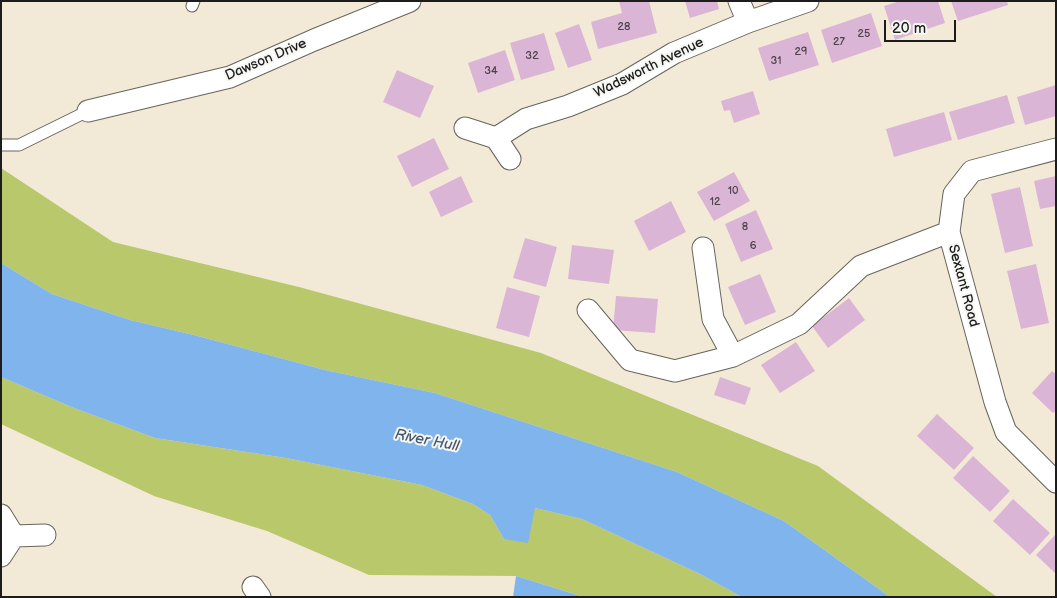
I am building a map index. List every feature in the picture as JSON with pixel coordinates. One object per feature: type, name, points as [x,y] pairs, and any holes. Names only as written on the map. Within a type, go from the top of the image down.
[{"type":"street","name":"Dawson Drive","points":[[88,111],[230,77],[410,1]]},
{"type":"street","points":[[739,1],[748,22]]},
{"type":"street","name":"Wadsworth Avenue","points":[[496,138],[526,118],[568,106],[622,84],[674,53],[748,22],[808,1]]},
{"type":"street","points":[[465,128],[496,138],[510,159]]},
{"type":"street","name":"Sextant Road","points":[[1053,472],[1006,432],[995,402],[949,232],[954,194],[972,171],[1056,149]]},
{"type":"street","points":[[588,310],[630,360],[675,371],[733,356],[799,324],[861,266],[949,232]]},
{"type":"street","points":[[703,248],[713,319],[733,356]]},
{"type":"street","points":[[1,515],[14,536]]},
{"type":"street","points":[[14,536],[45,535]]},
{"type":"street","points":[[1,556],[14,536]]},
{"type":"lane","points":[[1,145],[19,145],[88,111]]},
{"type":"green space","points":[[1,168],[113,242],[299,287],[541,353],[818,466],[997,597],[890,597],[784,521],[677,472],[435,393],[325,370],[130,320],[52,294],[1,263]]},
{"type":"green space","points":[[1,377],[74,408],[155,438],[286,458],[422,485],[473,504],[490,515],[504,539],[535,508],[582,519],[700,574],[742,597],[584,597],[516,576],[369,575],[267,531],[154,496],[1,424]]},
{"type":"water","name":"River Hull","points":[[1,263],[52,294],[130,320],[325,370],[435,393],[677,472],[784,521],[890,597],[742,597],[700,574],[582,519],[535,508],[528,543],[504,539],[490,515],[473,504],[422,485],[286,458],[155,438],[74,408],[1,377]]},
{"type":"water","points":[[516,576],[584,597],[513,597]]},
{"type":"building","points":[[619,1],[649,1],[657,33],[598,49],[591,22],[622,13]]},
{"type":"building","points":[[685,1],[717,1],[719,9],[690,18]]},
{"type":"building","points":[[900,1],[938,1],[945,23],[895,40],[884,6]]},
{"type":"building","points":[[951,1],[1007,1],[1008,5],[958,21]]},
{"type":"building","points":[[871,13],[882,46],[832,63],[821,30]]},
{"type":"building","points":[[579,24],[592,60],[568,68],[555,33]]},
{"type":"building","points":[[808,32],[819,65],[769,81],[758,48]]},
{"type":"building","points":[[544,33],[555,70],[521,80],[510,43]]},
{"type":"building","points":[[505,50],[515,80],[478,93],[468,63]]},
{"type":"building","points":[[397,70],[434,86],[420,118],[383,102]]},
{"type":"building","points":[[1056,85],[1056,116],[1025,125],[1017,97]]},
{"type":"building","points":[[753,91],[760,114],[734,123],[730,110],[724,111],[721,101]]},
{"type":"building","points":[[1007,95],[1015,123],[958,140],[949,112]]},
{"type":"building","points":[[944,112],[952,140],[894,157],[886,129]]},
{"type":"building","points":[[434,138],[449,169],[412,187],[397,156]]},
{"type":"building","points":[[734,172],[750,201],[714,221],[697,192]]},
{"type":"building","points":[[461,176],[473,202],[441,217],[429,192]]},
{"type":"building","points":[[1056,176],[1056,206],[1040,209],[1034,181]]},
{"type":"building","points":[[1020,187],[1033,246],[1005,253],[991,194]]},
{"type":"building","points":[[671,201],[686,232],[649,251],[634,221]]},
{"type":"building","points":[[756,210],[773,249],[741,262],[725,224]]},
{"type":"building","points":[[525,238],[557,247],[546,287],[513,278]]},
{"type":"building","points":[[572,245],[614,250],[609,284],[568,279]]},
{"type":"building","points":[[1036,264],[1049,323],[1021,329],[1007,271]]},
{"type":"building","points":[[760,274],[776,312],[745,325],[728,287]]},
{"type":"building","points":[[507,287],[540,296],[529,337],[496,328]]},
{"type":"building","points":[[616,296],[658,299],[655,333],[613,330]]},
{"type":"building","points":[[849,298],[865,320],[828,348],[812,326]]},
{"type":"building","points":[[796,342],[815,371],[780,393],[761,365]]},
{"type":"building","points":[[1052,371],[1056,374],[1056,410],[1053,413],[1032,393]]},
{"type":"building","points":[[720,377],[751,388],[745,405],[714,395]]},
{"type":"building","points":[[937,414],[974,448],[954,470],[917,436]]},
{"type":"building","points":[[973,456],[1010,491],[990,512],[953,478]]},
{"type":"building","points":[[1013,499],[1050,533],[1030,555],[993,521]]},
{"type":"building","points":[[1056,534],[1056,574],[1036,555]]}]
